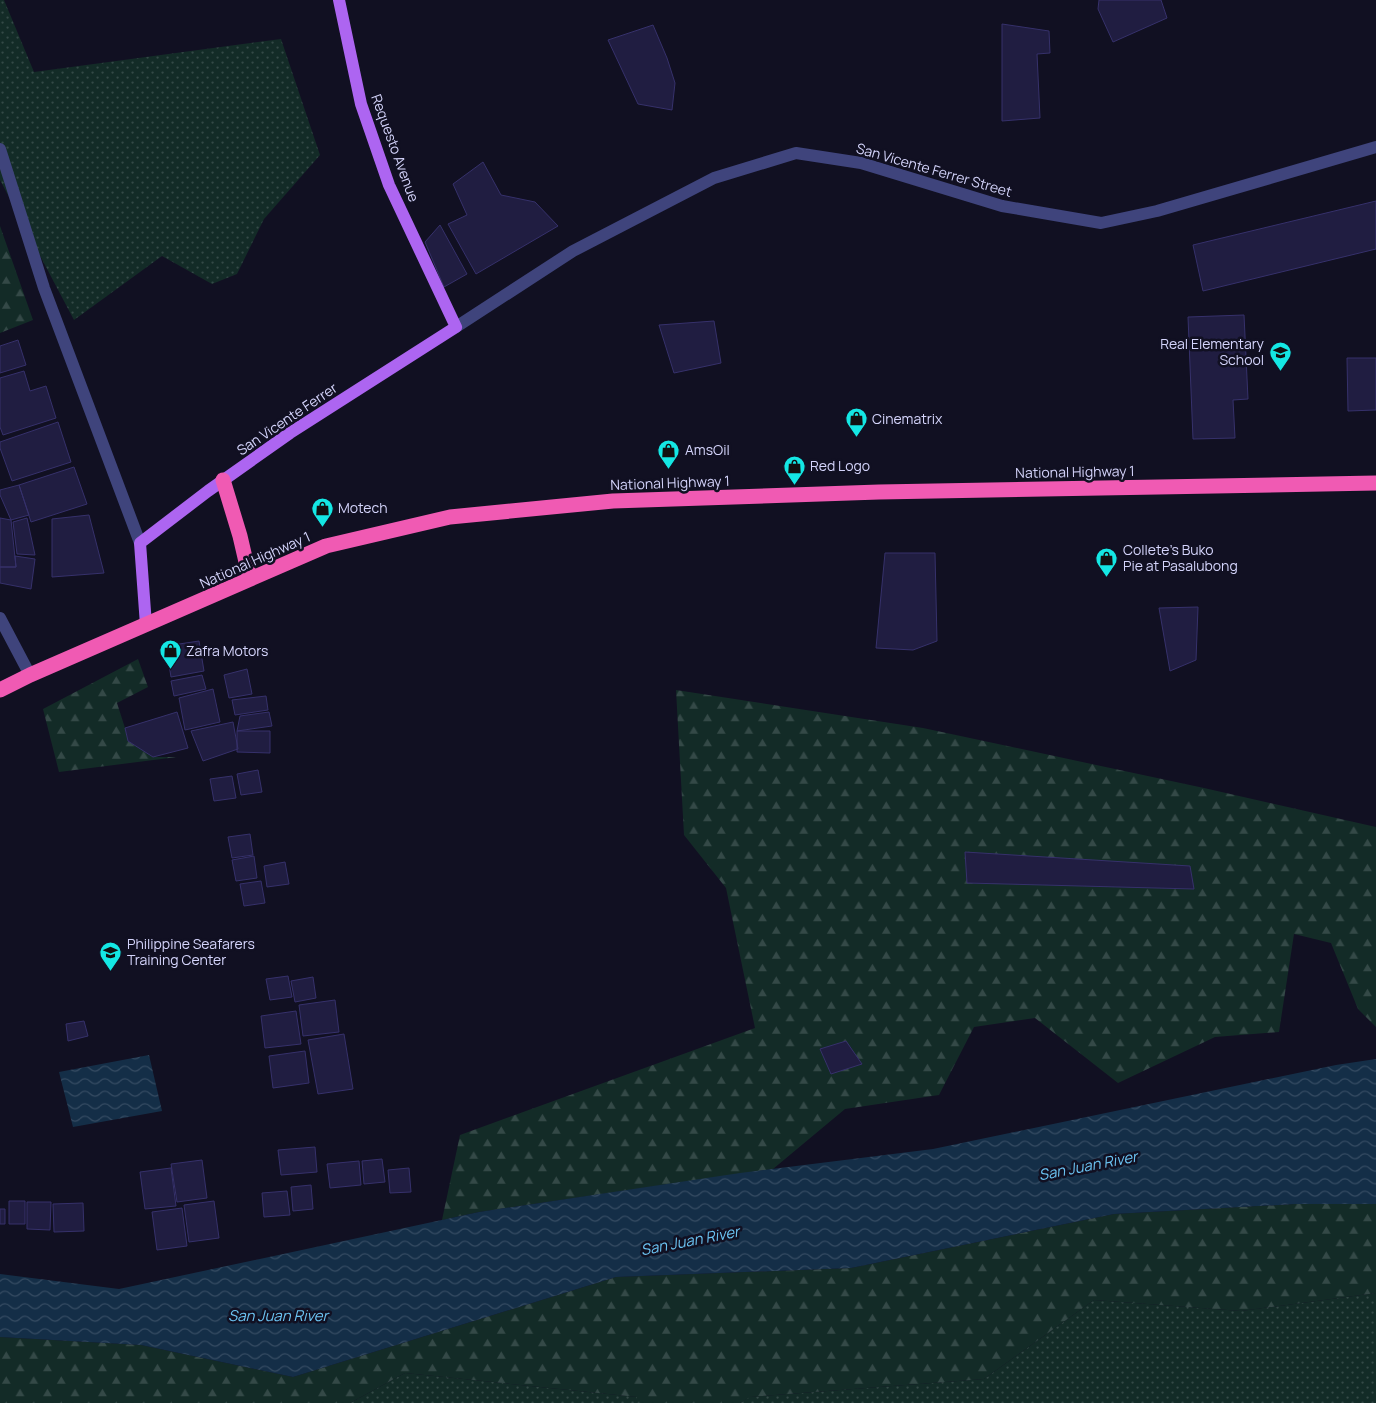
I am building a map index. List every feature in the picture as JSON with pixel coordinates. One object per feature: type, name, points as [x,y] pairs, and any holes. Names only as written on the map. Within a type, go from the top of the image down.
[{"type":"highway","points":[[223,480],[240,536],[250,579]]},
{"type":"highway","name":"National Highway 1","points":[[0,690],[30,674],[326,546],[450,517],[613,501],[879,492],[1376,483]]},
{"type":"main road","name":"Requesto Avenue","points":[[339,0],[361,104],[389,185],[456,327]]},
{"type":"main road","name":"San Vicente Ferrer","points":[[140,543],[223,480],[290,433],[456,327]]},
{"type":"main road","points":[[140,543],[146,625]]},
{"type":"street","name":"San Vicente Ferrer Street","points":[[456,327],[573,251],[714,178],[796,153],[861,163],[1002,206],[1102,223],[1156,211],[1376,147]]},
{"type":"street","points":[[0,149],[44,288],[140,543]]},
{"type":"street","points":[[0,618],[30,674]]},
{"type":"green space","points":[[0,0],[4,0],[34,72],[281,39],[320,155],[264,219],[237,274],[212,284],[162,256],[74,320],[0,180]]},
{"type":"green space","points":[[0,226],[33,320],[0,333]]},
{"type":"green space","points":[[138,659],[148,687],[117,703],[128,741],[154,757],[177,757],[59,772],[43,709]]},
{"type":"green space","points":[[676,690],[923,728],[1376,827],[1376,1027],[1358,1009],[1331,943],[1294,934],[1279,1032],[1215,1037],[1118,1083],[1035,1018],[974,1027],[939,1095],[845,1109],[773,1169],[479,1212],[442,1220],[460,1135],[755,1028],[726,888],[684,835]]},
{"type":"green space","points":[[1295,1204],[1376,1204],[1376,1293],[1241,1311],[1094,1300],[984,1379],[750,1397],[740,1403],[637,1403],[637,1397],[405,1373],[350,1403],[0,1403],[0,1337],[141,1345],[293,1377],[616,1277],[851,1268],[1114,1214]]},
{"type":"green space","points":[[1376,1293],[1376,1403],[740,1403],[749,1397],[984,1379],[1094,1300],[1241,1311]]},
{"type":"green space","points":[[405,1373],[637,1397],[637,1403],[350,1403]]},
{"type":"water","points":[[149,1055],[162,1111],[73,1127],[59,1072]]},
{"type":"water","name":"San Juan River","points":[[1376,1059],[1376,1204],[1295,1204],[1114,1214],[851,1268],[616,1277],[293,1377],[141,1345],[0,1337],[0,1274],[119,1289],[479,1212],[740,1173],[933,1149],[1336,1065]]},
{"type":"building","points":[[1099,0],[1161,0],[1167,18],[1113,42],[1098,9]]},
{"type":"building","points":[[1002,24],[1049,31],[1050,53],[1037,54],[1040,118],[1002,121]]},
{"type":"building","points":[[653,25],[675,83],[672,110],[638,104],[608,40]]},
{"type":"building","points":[[483,162],[501,195],[535,202],[558,226],[476,274],[448,224],[467,215],[453,184]]},
{"type":"building","points":[[1376,201],[1376,249],[1203,291],[1193,245]]},
{"type":"building","points":[[440,225],[467,274],[444,287],[425,242]]},
{"type":"building","points":[[1244,315],[1248,399],[1233,400],[1235,438],[1193,439],[1188,317]]},
{"type":"building","points":[[714,321],[721,363],[674,373],[659,325]]},
{"type":"building","points":[[18,340],[26,365],[0,373],[0,346]]},
{"type":"building","points":[[1347,358],[1376,358],[1376,410],[1348,411]]},
{"type":"building","points":[[24,371],[30,391],[46,386],[56,418],[3,435],[0,427],[0,378]]},
{"type":"building","points":[[58,422],[71,462],[12,481],[0,448],[0,442]]},
{"type":"building","points":[[74,467],[87,504],[31,522],[19,485]]},
{"type":"building","points":[[19,485],[29,515],[11,520],[0,495],[0,490]]},
{"type":"building","points":[[89,515],[104,573],[52,577],[52,519]]},
{"type":"building","points":[[0,518],[11,520],[16,567],[0,567]]},
{"type":"building","points":[[27,518],[35,555],[17,554],[13,522]]},
{"type":"building","points":[[885,553],[935,553],[937,641],[913,650],[876,648]]},
{"type":"building","points":[[15,556],[35,559],[31,589],[0,583],[0,567],[16,567]]},
{"type":"building","points":[[1198,607],[1196,660],[1170,671],[1159,608]]},
{"type":"building","points":[[199,641],[204,671],[171,677],[166,646]]},
{"type":"building","points":[[247,669],[252,694],[229,698],[224,675]]},
{"type":"building","points":[[202,675],[206,689],[174,696],[171,681]]},
{"type":"building","points":[[213,689],[220,722],[185,730],[179,698]]},
{"type":"building","points":[[266,696],[268,710],[235,715],[232,700]]},
{"type":"building","points":[[177,712],[188,748],[153,757],[128,741],[125,728]]},
{"type":"building","points":[[269,712],[272,726],[237,731],[240,716]]},
{"type":"building","points":[[233,722],[238,749],[203,761],[191,731]]},
{"type":"building","points":[[237,731],[270,731],[270,753],[237,752]]},
{"type":"building","points":[[258,770],[262,792],[241,795],[237,774]]},
{"type":"building","points":[[232,776],[236,798],[214,801],[210,779]]},
{"type":"building","points":[[250,834],[253,855],[232,858],[228,837]]},
{"type":"building","points":[[965,852],[1190,866],[1194,889],[967,883]]},
{"type":"building","points":[[254,856],[257,878],[236,881],[232,860]]},
{"type":"building","points":[[285,862],[289,884],[267,887],[264,866]]},
{"type":"building","points":[[261,881],[265,903],[244,906],[240,884]]},
{"type":"building","points":[[288,976],[292,997],[270,1000],[266,979]]},
{"type":"building","points":[[313,977],[316,998],[295,1002],[291,981]]},
{"type":"building","points":[[335,1000],[339,1032],[303,1036],[299,1005]]},
{"type":"building","points":[[296,1011],[301,1044],[265,1048],[261,1016]]},
{"type":"building","points":[[84,1021],[88,1036],[68,1041],[66,1024]]},
{"type":"building","points":[[344,1034],[353,1089],[318,1094],[308,1040]]},
{"type":"building","points":[[846,1041],[862,1064],[831,1074],[820,1049]]},
{"type":"building","points":[[305,1051],[309,1083],[273,1088],[269,1056]]},
{"type":"building","points":[[315,1147],[317,1172],[281,1175],[278,1150]]},
{"type":"building","points":[[382,1159],[385,1182],[364,1184],[362,1161]]},
{"type":"building","points":[[202,1160],[207,1198],[177,1202],[171,1164]]},
{"type":"building","points":[[359,1161],[361,1185],[330,1188],[327,1164]]},
{"type":"building","points":[[171,1168],[176,1206],[145,1209],[140,1172]]},
{"type":"building","points":[[409,1168],[411,1192],[390,1193],[388,1170]]},
{"type":"building","points":[[311,1185],[313,1209],[293,1211],[291,1187]]},
{"type":"building","points":[[287,1191],[290,1215],[264,1217],[262,1193]]},
{"type":"building","points":[[9,1201],[25,1201],[25,1224],[9,1224]]},
{"type":"building","points":[[214,1201],[219,1238],[189,1242],[184,1205]]},
{"type":"building","points":[[27,1202],[51,1202],[50,1230],[27,1229]]},
{"type":"building","points":[[83,1203],[84,1231],[54,1232],[53,1204]]},
{"type":"building","points":[[182,1208],[187,1246],[157,1250],[152,1212]]},
{"type":"building","points":[[0,1209],[5,1209],[5,1224],[0,1224]]},
{"type":"place","name":"Real Elementary School","points":[[1280,371]]},
{"type":"place","name":"Cinematrix","points":[[856,438]]},
{"type":"place","name":"AmsOil","points":[[669,469]]},
{"type":"place","name":"Red Logo","points":[[794,485]]},
{"type":"place","name":"Motech","points":[[322,527]]},
{"type":"place","name":"Collete's Buko Pie at Pasalubong","points":[[1107,577]]},
{"type":"place","name":"Zafra Motors","points":[[170,670]]},
{"type":"place","name":"Philippine Seafarers Training Center","points":[[111,971]]}]
